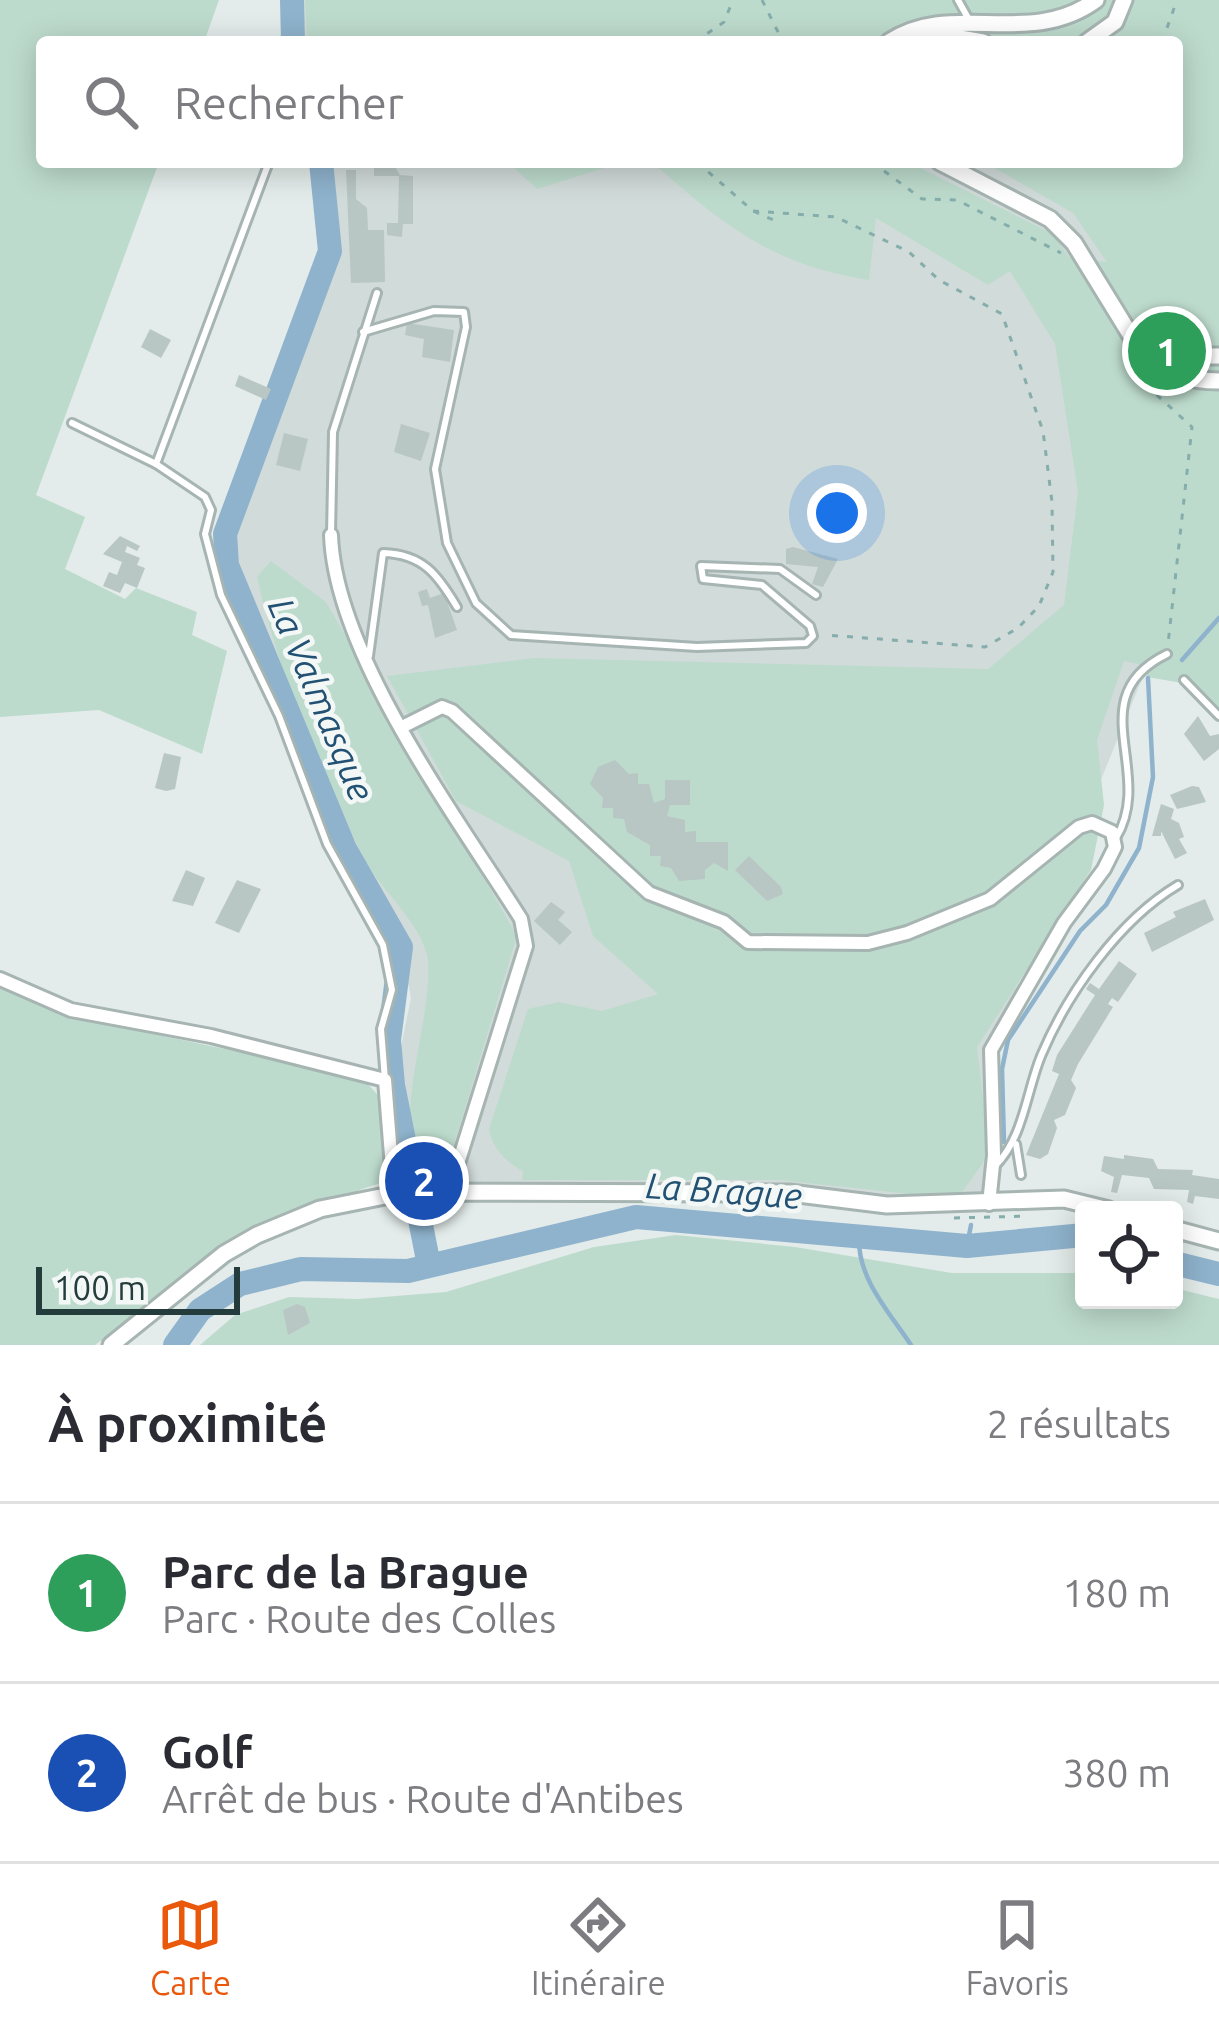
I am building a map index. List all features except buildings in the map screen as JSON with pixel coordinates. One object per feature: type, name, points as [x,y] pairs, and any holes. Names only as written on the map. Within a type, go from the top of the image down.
[{"type":"street","points":[[903,36],[916,30],[972,25],[1042,25],[1073,16],[1096,0]]},
{"type":"street","points":[[1096,36],[1115,22],[1124,0]]},
{"type":"street","points":[[916,30],[950,36]]},
{"type":"street","points":[[952,168],[1050,219],[1074,243],[1156,365],[1192,379],[1219,381]]},
{"type":"street","points":[[1129,330],[1179,356],[1219,356]]},
{"type":"street","points":[[331,535],[338,597],[368,666],[521,920],[526,946],[450,1189]]},
{"type":"street","points":[[402,727],[442,707],[452,711],[649,893],[724,922],[748,942],[868,943],[907,933],[990,899],[1079,826],[1092,823],[1116,838],[1104,869],[1022,992],[991,1050],[989,1204]]},
{"type":"street","points":[[0,979],[71,1010],[211,1036],[385,1080],[400,1193]]},
{"type":"street","points":[[111,1345],[224,1254],[257,1235],[320,1209],[400,1193],[450,1189],[790,1193],[887,1204],[1075,1202]]},
{"type":"street","points":[[1183,1231],[1219,1241]]},
{"type":"lane","points":[[958,0],[972,25]]},
{"type":"lane","points":[[156,464],[267,168]]},
{"type":"lane","points":[[331,535],[333,432],[377,293]]},
{"type":"lane","points":[[363,332],[434,311],[464,311],[466,327],[435,469],[438,510],[476,603],[511,634],[768,648],[806,644],[813,636],[810,626],[762,585],[703,579],[700,566],[780,569],[815,595]]},
{"type":"lane","points":[[72,423],[156,464],[205,497],[211,510],[205,534],[220,595],[262,676],[327,844],[383,945],[392,990],[381,1029],[385,1080]]},
{"type":"lane","points":[[368,666],[383,554],[409,554],[437,573],[457,608]]},
{"type":"lane","points":[[1116,838],[1125,823],[1127,798],[1125,686],[1139,668],[1167,654]]},
{"type":"lane","points":[[1184,680],[1219,716]]},
{"type":"lane","points":[[993,1168],[1016,1141],[1041,1057],[1081,984],[1152,900],[1178,885]]},
{"type":"lane","points":[[1016,1141],[1021,1175]]},
{"type":"path","points":[[704,36],[724,22],[733,0]]},
{"type":"path","points":[[763,0],[780,36]]},
{"type":"path","points":[[1164,36],[1177,0]]},
{"type":"path","points":[[704,168],[753,211],[778,222]]},
{"type":"path","points":[[880,168],[922,199],[957,200],[1063,254]]},
{"type":"path","points":[[753,211],[836,217],[909,251],[939,280],[1002,314],[1045,447],[1056,536],[1053,572],[1039,606],[1018,628],[985,646],[920,638],[813,636]]},
{"type":"path","points":[[1138,370],[1148,387],[1192,427],[1167,654]]},
{"type":"shaded area","points":[[292,0],[1219,0],[1219,719],[1182,681],[1144,674],[991,1050],[989,1204],[421,1182],[404,1087],[401,1047],[411,998],[401,947],[345,849],[227,565],[225,534],[330,251],[322,168],[1183,168],[1183,36],[293,36]]},
{"type":"green space","points":[[0,0],[219,0],[206,36],[36,36],[36,168],[157,168],[36,495],[85,517],[65,569],[125,599],[136,588],[197,612],[192,635],[227,651],[202,754],[99,710],[0,717]]},
{"type":"green space","points":[[305,0],[1219,0],[1219,709],[1188,684],[1147,677],[1147,666],[1124,661],[1097,740],[1104,805],[1091,870],[977,1047],[988,1138],[983,1163],[957,1199],[779,1180],[522,1180],[523,1171],[501,1154],[489,1129],[528,1009],[559,1002],[602,1011],[658,994],[593,936],[569,861],[456,801],[387,676],[534,658],[988,669],[1064,605],[1078,492],[1055,344],[1010,271],[988,285],[876,218],[869,280],[804,264],[726,223],[659,168],[920,168],[1053,234],[1069,257],[1107,262],[1073,213],[994,168],[1183,168],[1183,36],[307,36]]},
{"type":"green space","points":[[514,168],[604,168],[537,189]]},
{"type":"green space","points":[[271,561],[326,602],[517,936],[452,1151],[430,1173],[418,1171],[410,1121],[428,984],[425,948],[411,921],[365,860],[302,722],[257,577]]},
{"type":"green space","points":[[0,984],[38,1005],[82,1019],[363,1078],[382,1100],[386,1181],[251,1227],[95,1345],[0,1345]]},
{"type":"green space","points":[[676,1235],[795,1247],[952,1273],[1075,1273],[1075,1309],[1183,1309],[1183,1290],[1219,1299],[1219,1345],[200,1345],[235,1315],[289,1297],[358,1299],[446,1292],[594,1247]]},
{"type":"waterway","name":"La Valmasque","points":[[292,0],[293,36]]},
{"type":"waterway","name":"La Valmasque","points":[[322,168],[330,251],[225,534],[227,565],[345,849],[401,947],[389,1040],[393,1085],[429,1265]]},
{"type":"waterway","points":[[1182,660],[1219,618]]},
{"type":"waterway","points":[[1004,1142],[1002,1069],[1008,1040],[1080,931],[1106,905],[1139,848],[1153,777],[1148,678]]},
{"type":"waterway","name":"La Brague","points":[[175,1345],[200,1310],[240,1284],[301,1269],[408,1271],[636,1217],[967,1246],[1075,1236]]},
{"type":"waterway","points":[[967,1246],[971,1225]]},
{"type":"waterway","points":[[859,1239],[869,1282],[911,1345]]},
{"type":"waterway","name":"La Brague","points":[[1183,1265],[1219,1274]]},
{"type":"place","name":"Parc de la Brague","points":[[1167,351]]},
{"type":"place","name":"Golf","points":[[424,1181]]}]
